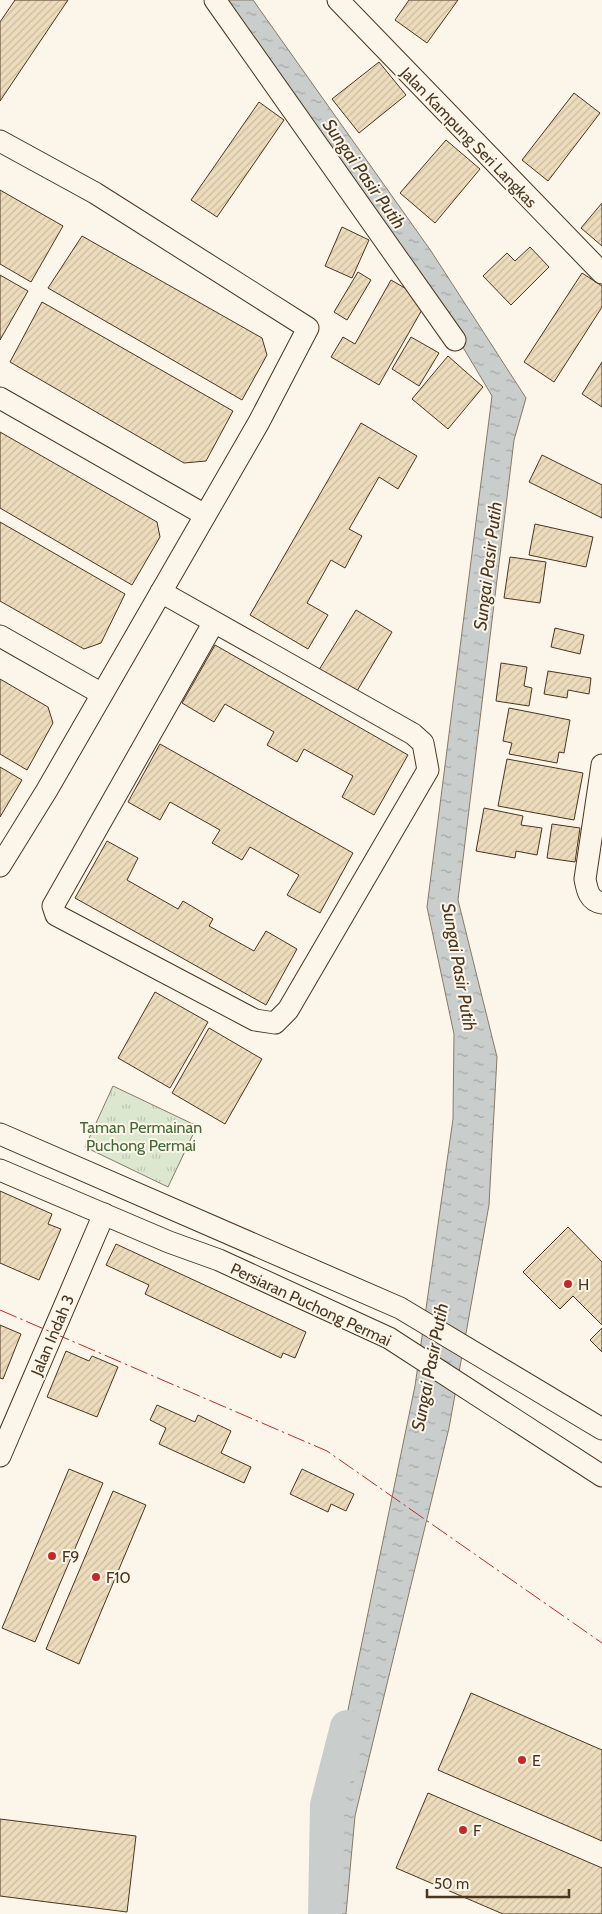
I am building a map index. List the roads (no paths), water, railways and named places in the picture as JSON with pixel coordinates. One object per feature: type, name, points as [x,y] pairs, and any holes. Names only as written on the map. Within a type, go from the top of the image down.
[{"type":"street","points":[[215,0],[455,340]]},
{"type":"street","name":"Jalan Kampung Seri Langkas","points":[[338,0],[602,272]]},
{"type":"street","points":[[0,141],[95,193],[308,328],[259,422],[48,790],[0,866]]},
{"type":"street","points":[[0,398],[205,515]]},
{"type":"street","points":[[161,592],[413,734],[423,743],[428,770],[288,1010],[275,1023],[255,1020],[64,920],[56,915],[53,906],[214,622]]},
{"type":"street","points":[[0,636],[102,694]]},
{"type":"street","points":[[602,765],[585,879],[587,893],[597,902],[602,903]]},
{"type":"street","name":"Persiaran Puchong Permai","points":[[2,1134],[400,1308],[602,1429]]},
{"type":"street","points":[[26,1146],[70,1175],[104,1214],[126,1205],[199,1220]]},
{"type":"street","name":"Persiaran Puchong Permai","points":[[0,1170],[169,1242],[220,1260],[389,1338],[602,1476]]},
{"type":"street","name":"Jalan Indah 3","points":[[0,1456],[104,1214]]},
{"type":"water","points":[[219,0],[253,0],[431,251],[526,398],[514,440],[458,900],[497,1057],[489,1205],[449,1428],[355,1816],[346,1914],[312,1914],[319,1850],[415,1386],[453,1119],[454,1034],[427,907],[492,396],[464,349]]},
{"type":"waterway","name":"Sungai Pasir Putih","points":[[325,1914],[327,1805],[347,1727]]},
{"type":"place","name":"H","points":[[568,1284]]},
{"type":"place","name":"F9","points":[[52,1556]]},
{"type":"place","name":"F10","points":[[96,1577]]},
{"type":"place","name":"E","points":[[522,1760]]},
{"type":"place","name":"F","points":[[463,1830]]},
{"type":"park label","name":"Taman Permainan Puchong Permai","points":[[141,1136]]}]
